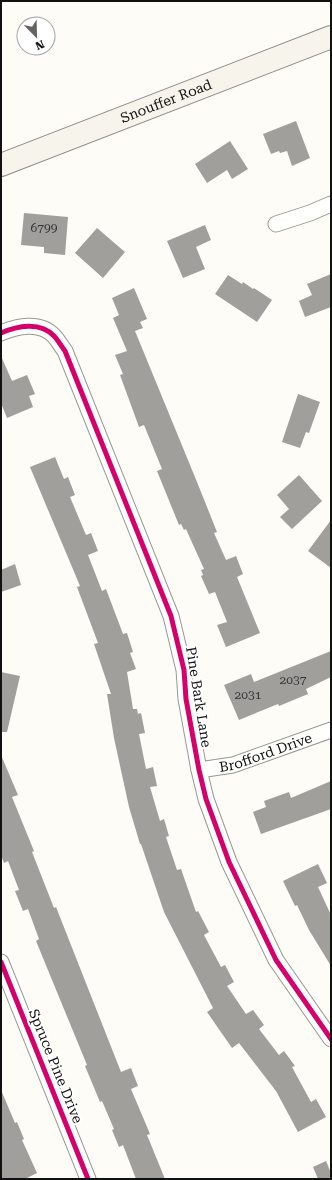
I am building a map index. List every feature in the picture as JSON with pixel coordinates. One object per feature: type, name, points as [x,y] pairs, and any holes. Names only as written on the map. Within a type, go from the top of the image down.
[{"type":"main road","name":"Snouffer Road","points":[[1,165],[331,38]]},
{"type":"street","points":[[276,224],[310,213],[331,204]]},
{"type":"street","name":"Pine Bark Lane","points":[[1,333],[14,327],[34,326],[45,329],[53,335],[65,351],[171,616],[184,670],[186,699],[206,800],[229,862],[276,960],[331,1039]]},
{"type":"street","name":"Brofford Drive","points":[[199,770],[233,765],[331,730]]},
{"type":"street","name":"Spruce Pine Drive","points":[[1,962],[88,1179]]},
{"type":"building","points":[[296,121],[310,158],[292,166],[287,151],[280,153],[279,151],[271,154],[263,134]]},
{"type":"building","points":[[230,141],[248,169],[232,179],[227,170],[207,183],[195,164]]},
{"type":"building","points":[[24,213],[68,217],[65,255],[44,253],[44,247],[21,245]]},
{"type":"building","points":[[205,225],[211,240],[196,247],[205,269],[183,278],[167,241]]},
{"type":"building","points":[[97,228],[125,252],[103,278],[75,253]]},
{"type":"building","points":[[331,274],[331,307],[305,317],[299,301],[312,295],[307,284]]},
{"type":"building","points":[[228,275],[242,284],[243,282],[253,289],[254,288],[272,300],[257,322],[215,294]]},
{"type":"building","points":[[134,288],[147,319],[140,322],[143,328],[135,331],[217,532],[214,533],[226,560],[236,556],[243,574],[237,577],[260,633],[226,647],[217,625],[227,622],[215,592],[209,594],[201,576],[203,575],[201,570],[204,569],[186,529],[184,530],[181,524],[179,525],[157,471],[162,469],[144,425],[139,427],[120,375],[123,374],[115,355],[127,351],[113,318],[119,315],[112,298]]},
{"type":"building","points":[[1,356],[12,381],[27,375],[35,394],[29,396],[33,407],[7,418],[1,403]]},
{"type":"building","points":[[298,394],[320,402],[309,433],[306,432],[300,448],[282,442]]},
{"type":"building","points":[[55,457],[64,479],[68,477],[75,495],[70,497],[86,535],[91,533],[98,551],[88,555],[102,591],[106,589],[123,634],[127,633],[133,652],[130,653],[136,669],[127,672],[133,709],[137,709],[138,714],[141,713],[145,733],[139,734],[146,769],[153,767],[157,786],[150,787],[160,821],[164,819],[169,836],[166,837],[177,870],[181,869],[196,912],[198,911],[209,932],[204,935],[221,967],[225,965],[234,982],[227,986],[246,1014],[253,1010],[264,1025],[259,1029],[279,1055],[284,1051],[295,1066],[292,1067],[311,1102],[316,1099],[326,1117],[298,1132],[276,1091],[239,1043],[232,1048],[207,1012],[213,1008],[164,912],[140,844],[129,807],[114,738],[107,694],[111,694],[94,644],[98,643],[77,587],[80,586],[30,467]]},
{"type":"building","points":[[299,475],[322,501],[292,529],[280,517],[289,509],[277,495]]},
{"type":"building","points":[[331,520],[331,568],[308,551]]},
{"type":"building","points":[[15,564],[21,585],[1,592],[1,570]]},
{"type":"building","points":[[331,651],[331,677],[306,689],[308,694],[279,706],[278,704],[239,720],[224,685],[251,674],[254,682]]},
{"type":"building","points":[[1,672],[20,676],[7,732],[1,732]]},
{"type":"building","points":[[1,755],[18,795],[12,797],[34,851],[32,852],[54,908],[56,907],[121,1072],[131,1068],[138,1086],[131,1089],[150,1134],[147,1135],[165,1179],[136,1179],[123,1145],[119,1147],[112,1130],[114,1129],[102,1101],[100,1102],[85,1066],[87,1065],[36,941],[39,939],[28,909],[23,911],[15,891],[19,890],[8,861],[4,863],[1,855]]},
{"type":"building","points":[[331,781],[331,809],[261,834],[253,812],[266,807],[264,801],[289,792],[291,798]]},
{"type":"building","points":[[318,864],[327,883],[318,887],[331,915],[331,966],[309,930],[297,905],[295,906],[283,881]]},
{"type":"building","points":[[1,1090],[15,1123],[17,1122],[24,1139],[22,1140],[37,1173],[25,1179],[1,1179]]},
{"type":"building","points":[[326,1161],[331,1173],[331,1179],[318,1179],[313,1167]]},
{"type":"cycle path","points":[[1,333],[14,328],[28,326],[42,328],[54,336],[65,351],[171,616],[184,670],[186,699],[199,770],[206,799],[229,862],[276,960],[331,1039]]},
{"type":"cycle path","points":[[1,962],[88,1179]]}]
